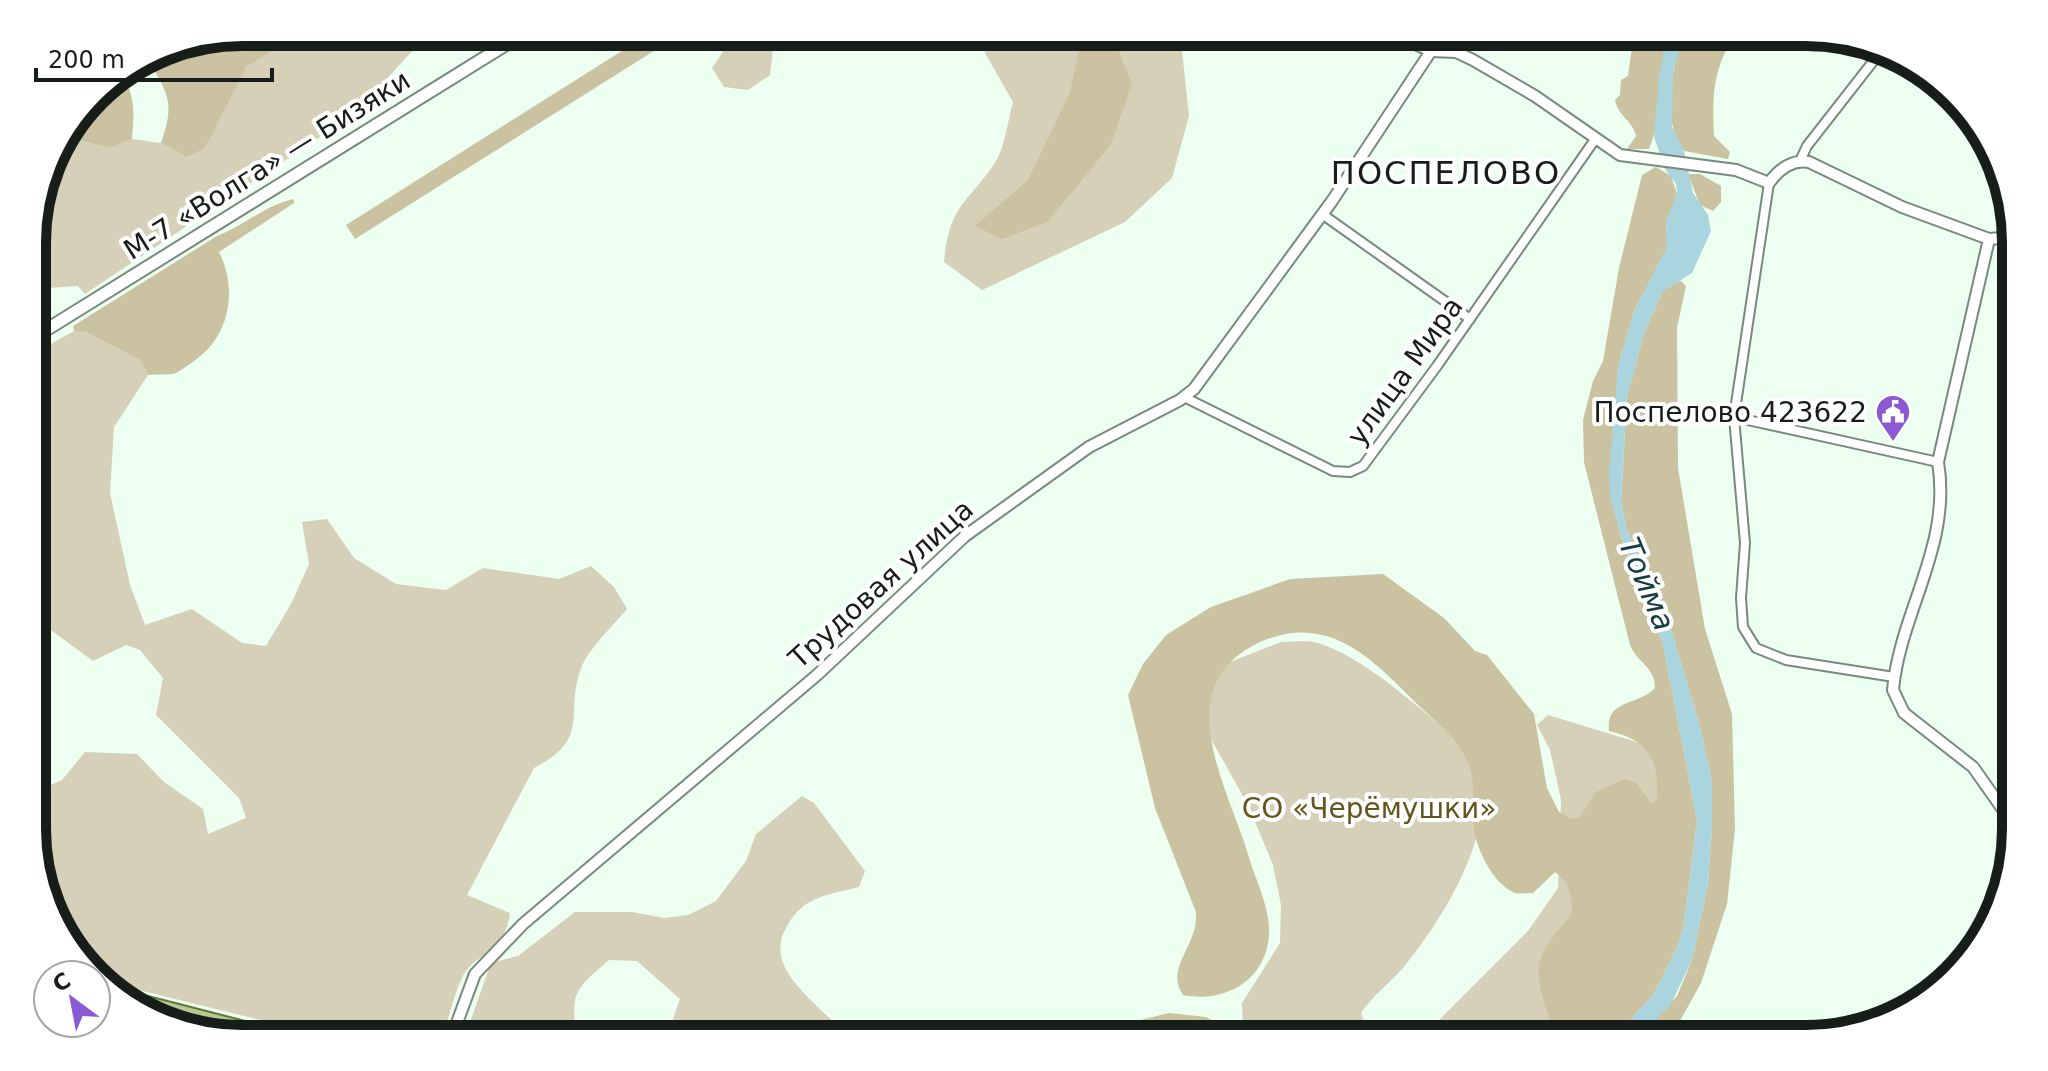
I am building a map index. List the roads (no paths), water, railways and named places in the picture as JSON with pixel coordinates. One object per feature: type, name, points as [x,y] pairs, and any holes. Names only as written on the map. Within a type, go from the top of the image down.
[{"type":"main road","name":"М-7 «Волга» — Бизяки","points":[[46,330],[503,46]]},
{"type":"main road","points":[[155,1005],[229,1024]]},
{"type":"street","points":[[1420,46],[1431,51],[1456,52],[1473,60],[1535,96],[1620,155],[1736,170],[1769,183]]},
{"type":"street","name":"Трудовая улица","points":[[456,1025],[475,974],[523,924],[808,683],[965,536],[1089,447],[1184,397],[1322,214],[1431,51]]},
{"type":"street","points":[[1875,59],[1807,146],[1800,161],[1775,174],[1769,183],[1734,417],[1745,543],[1741,614],[1748,639],[1764,652],[1786,660],[1894,677]]},
{"type":"street","name":"улица Мира","points":[[1184,397],[1333,471],[1350,472],[1372,458],[1596,138]]},
{"type":"street","points":[[1800,161],[1819,166],[1839,179],[1902,207],[1989,239],[2002,238]]},
{"type":"street","points":[[1322,214],[1470,319]]},
{"type":"street","points":[[1989,239],[1938,462],[1942,486],[1939,525],[1894,677],[1894,697],[1904,713],[1966,760],[2002,809]]},
{"type":"street","points":[[1734,417],[1938,462]]},
{"type":"water","name":"Тойма","points":[[1665,46],[1681,46],[1673,70],[1672,127],[1684,151],[1693,193],[1708,215],[1711,231],[1692,273],[1662,292],[1643,336],[1627,397],[1621,501],[1626,528],[1667,616],[1700,727],[1712,782],[1712,827],[1708,884],[1692,960],[1670,1006],[1650,1025],[1626,1025],[1654,994],[1676,950],[1684,925],[1697,820],[1663,644],[1625,550],[1610,495],[1618,366],[1635,309],[1667,247],[1666,220],[1677,194],[1676,184],[1665,169],[1654,137]]},
{"type":"place","name":"Поспелово 423622","points":[[1893,443]]},
{"type":"district","name":"ПОСПЕЛОВО","points":[[1446,173]]},
{"type":"park label","name":"СО «Черёмушки»","points":[[1369,808]]}]
